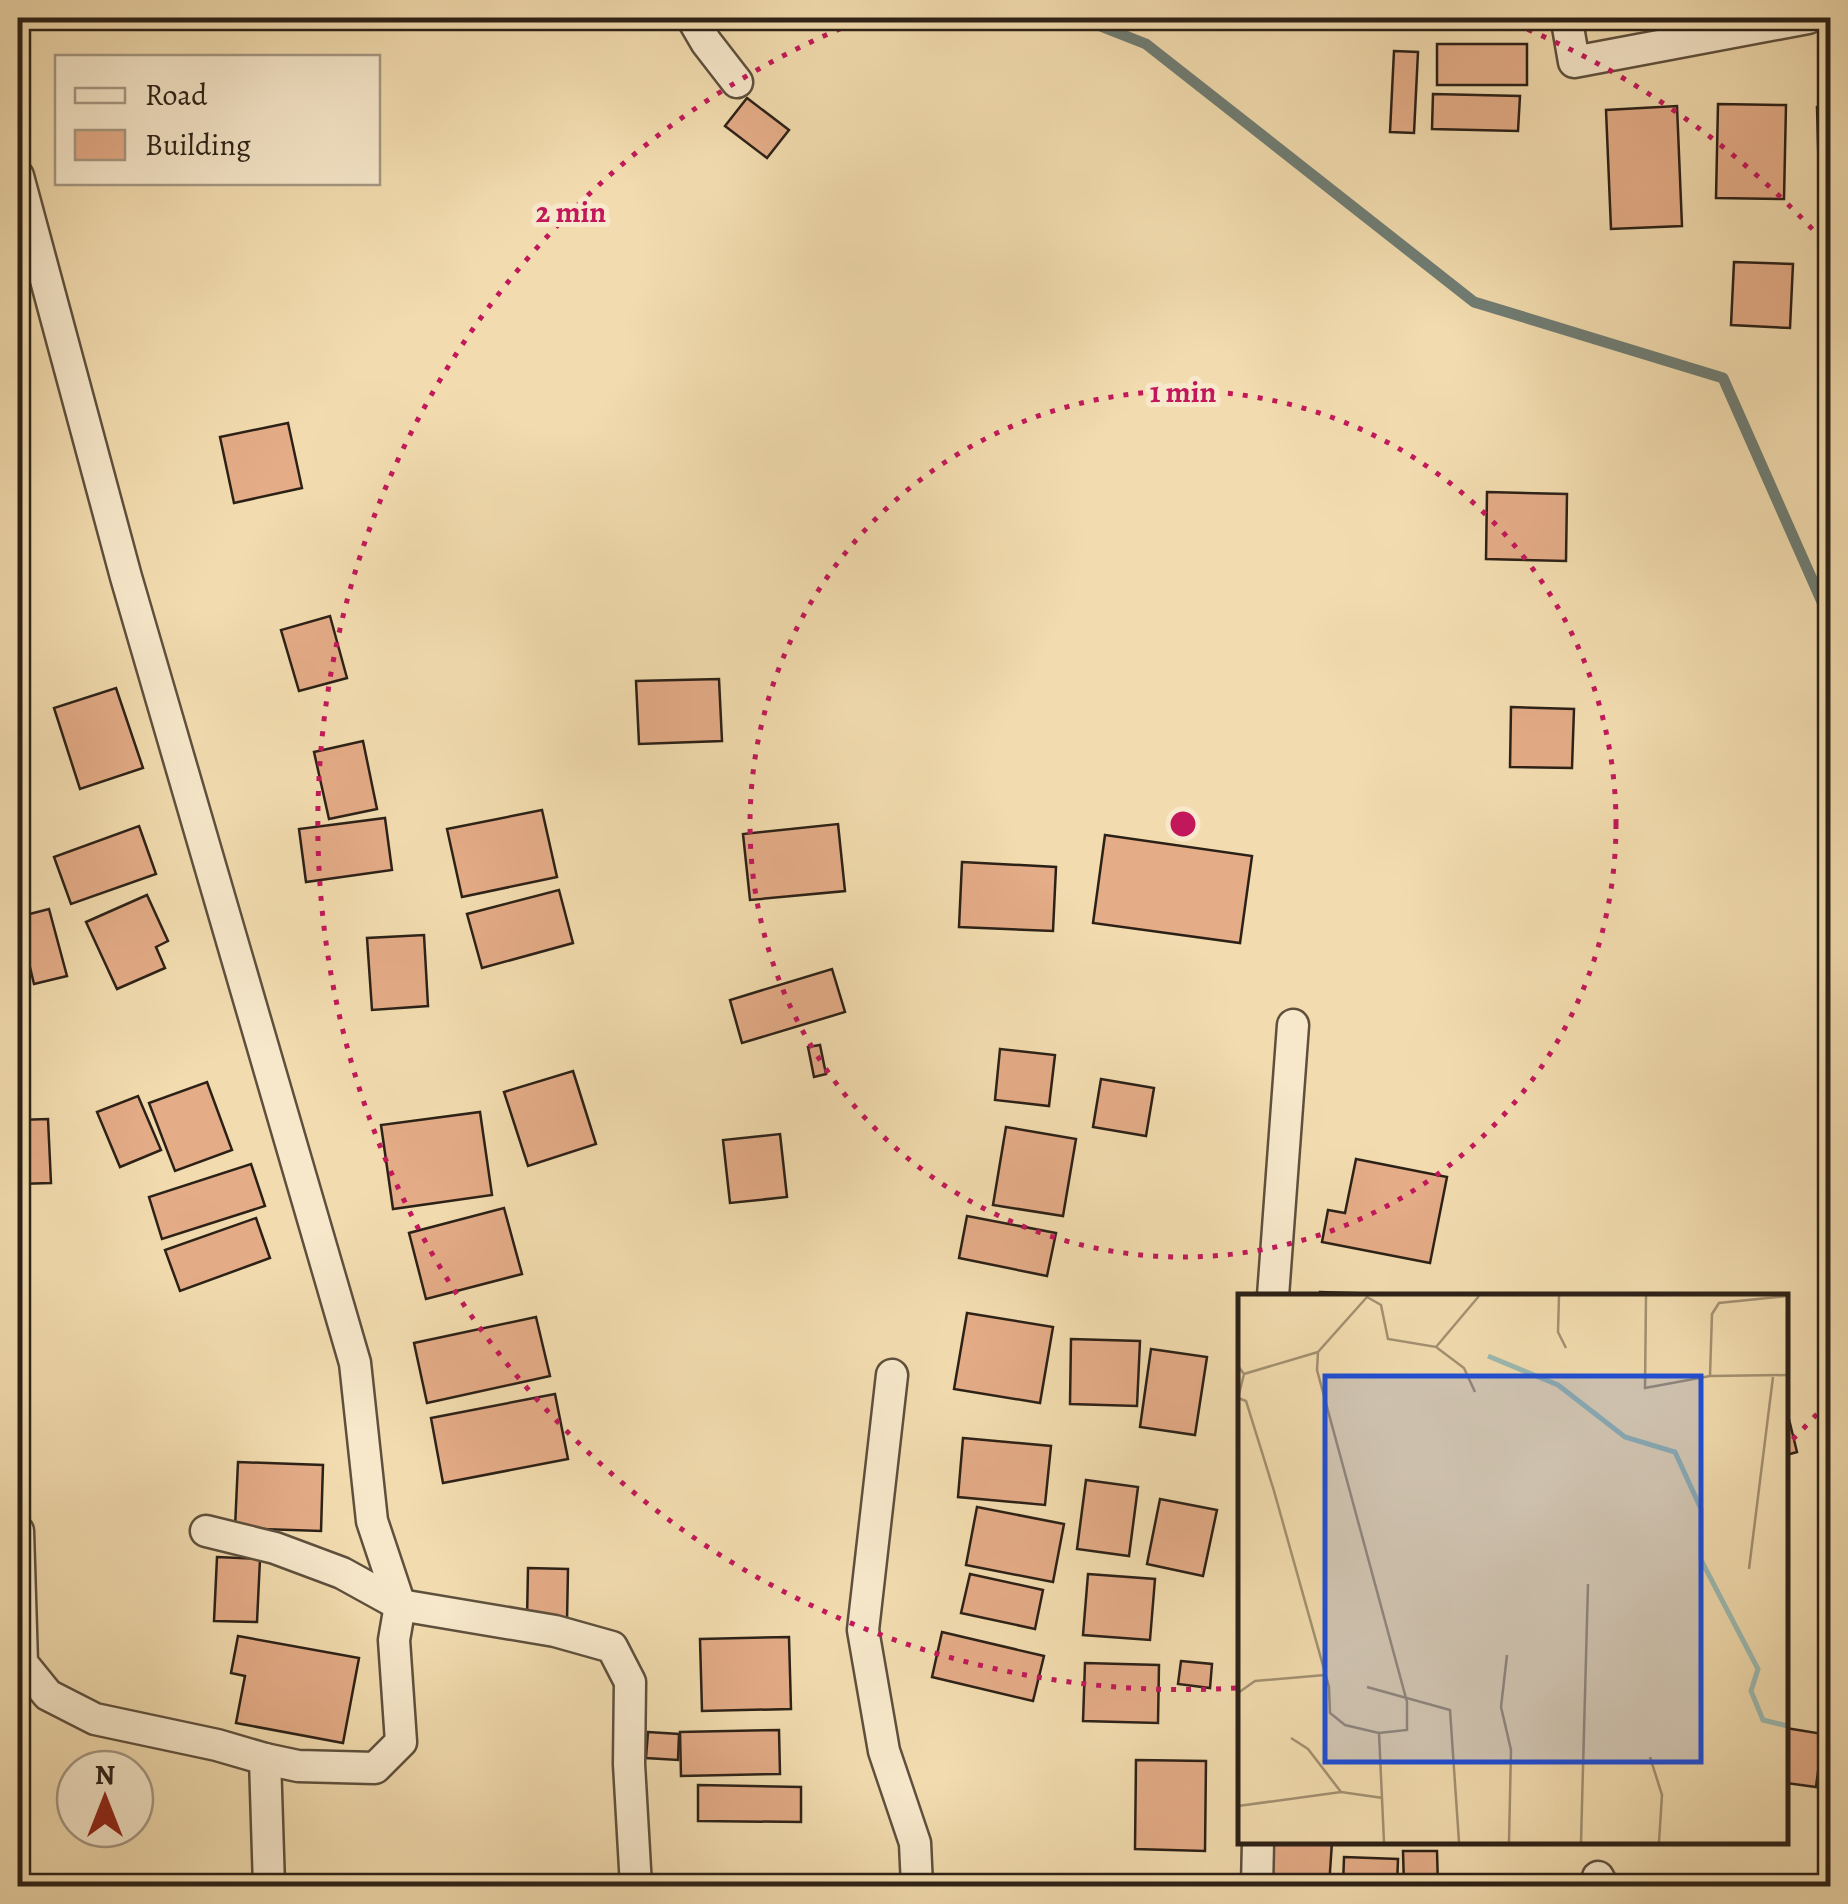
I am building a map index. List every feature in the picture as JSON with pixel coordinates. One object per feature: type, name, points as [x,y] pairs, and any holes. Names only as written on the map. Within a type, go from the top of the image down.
[{"type":"street","points":[[692,18],[737,82]]},
{"type":"street","points":[[1569,18],[1574,62],[1808,18]]},
{"type":"street","points":[[18,176],[126,577],[355,1363],[372,1520],[400,1605],[394,1640],[401,1742],[375,1768],[298,1766],[95,1720],[48,1696],[22,1663],[18,1531]]},
{"type":"street","points":[[1273,1294],[1293,1025]]},
{"type":"street","points":[[892,1375],[864,1630],[884,1750],[916,1843],[918,1886]]},
{"type":"street","points":[[206,1531],[275,1548],[342,1573],[400,1605],[555,1631],[612,1647],[630,1682],[629,1764],[636,1886]]},
{"type":"street","points":[[264,1759],[269,1886]]},
{"type":"street","points":[[1256,1886],[1258,1844]]},
{"type":"building","points":[[1437,44],[1527,44],[1527,85],[1437,85]]},
{"type":"building","points":[[1394,51],[1418,52],[1414,133],[1390,132]]},
{"type":"building","points":[[1433,94],[1520,96],[1518,131],[1432,129]]},
{"type":"building","points":[[747,98],[789,130],[767,158],[725,126]]},
{"type":"building","points":[[1718,104],[1786,105],[1784,199],[1716,198]]},
{"type":"building","points":[[1677,106],[1682,226],[1611,229],[1606,110]]},
{"type":"building","points":[[1817,107],[1830,107],[1830,250],[1821,250]]},
{"type":"building","points":[[1734,262],[1793,264],[1790,328],[1731,325]]},
{"type":"building","points":[[288,423],[302,488],[234,503],[220,437]]},
{"type":"building","points":[[1487,492],[1567,494],[1566,561],[1486,559]]},
{"type":"building","points":[[330,616],[347,678],[299,691],[281,630]]},
{"type":"building","points":[[719,679],[722,741],[639,744],[636,681]]},
{"type":"building","points":[[116,688],[143,768],[80,789],[54,708]]},
{"type":"building","points":[[1511,707],[1574,709],[1572,768],[1510,767]]},
{"type":"building","points":[[363,741],[377,809],[329,819],[314,752]]},
{"type":"building","points":[[542,810],[557,877],[462,897],[447,829]]},
{"type":"building","points":[[385,818],[392,870],[306,882],[299,829]]},
{"type":"building","points":[[838,824],[845,891],[750,900],[743,834]]},
{"type":"building","points":[[139,826],[156,874],[71,904],[54,857]]},
{"type":"building","points":[[1105,835],[1252,856],[1240,943],[1093,923]]},
{"type":"building","points":[[962,862],[1056,867],[1053,931],[959,927]]},
{"type":"building","points":[[559,890],[573,943],[482,968],[467,914]]},
{"type":"building","points":[[147,895],[168,941],[156,947],[165,968],[117,989],[86,922]]},
{"type":"building","points":[[49,909],[67,976],[34,984],[18,917]]},
{"type":"building","points":[[424,935],[428,1006],[372,1010],[367,938]]},
{"type":"building","points":[[832,969],[845,1012],[742,1043],[730,1000]]},
{"type":"building","points":[[820,1045],[826,1074],[814,1077],[808,1047]]},
{"type":"building","points":[[1000,1049],[1055,1055],[1049,1106],[995,1100]]},
{"type":"building","points":[[573,1071],[596,1144],[528,1166],[504,1092]]},
{"type":"building","points":[[1101,1079],[1154,1088],[1146,1136],[1093,1127]]},
{"type":"building","points":[[207,1082],[232,1150],[175,1171],[149,1103]]},
{"type":"building","points":[[138,1096],[161,1150],[120,1167],[97,1112]]},
{"type":"building","points":[[480,1112],[492,1195],[393,1209],[381,1125]]},
{"type":"building","points":[[48,1119],[51,1183],[18,1184],[18,1120]]},
{"type":"building","points":[[1006,1127],[1076,1139],[1063,1216],[993,1205]]},
{"type":"building","points":[[780,1134],[787,1197],[730,1203],[723,1140]]},
{"type":"building","points":[[1356,1159],[1447,1177],[1430,1263],[1322,1242],[1328,1210],[1345,1213]]},
{"type":"building","points":[[251,1164],[265,1206],[162,1239],[149,1197]]},
{"type":"building","points":[[504,1208],[522,1274],[426,1299],[409,1233]]},
{"type":"building","points":[[967,1216],[1056,1233],[1047,1276],[959,1258]]},
{"type":"building","points":[[256,1218],[270,1258],[180,1291],[165,1250]]},
{"type":"building","points":[[1320,1292],[1384,1294],[1320,1294]]},
{"type":"building","points":[[967,1313],[1053,1327],[1040,1403],[954,1389]]},
{"type":"building","points":[[536,1317],[550,1376],[427,1403],[414,1343]]},
{"type":"building","points":[[1071,1339],[1140,1341],[1137,1406],[1070,1404]]},
{"type":"building","points":[[1151,1349],[1207,1357],[1195,1435],[1140,1427]]},
{"type":"building","points":[[555,1394],[568,1459],[443,1483],[431,1418]]},
{"type":"building","points":[[1788,1415],[1797,1452],[1788,1454]]},
{"type":"building","points":[[963,1438],[1051,1446],[1045,1505],[958,1497]]},
{"type":"building","points":[[238,1462],[323,1465],[321,1531],[235,1528]]},
{"type":"building","points":[[1086,1480],[1138,1487],[1129,1556],[1077,1549]]},
{"type":"building","points":[[1160,1499],[1217,1510],[1203,1576],[1147,1564]]},
{"type":"building","points":[[977,1507],[1064,1524],[1053,1582],[966,1565]]},
{"type":"building","points":[[217,1557],[260,1559],[257,1622],[214,1621]]},
{"type":"building","points":[[528,1568],[568,1569],[567,1621],[527,1620]]},
{"type":"building","points":[[970,1574],[1043,1590],[1035,1629],[961,1613]]},
{"type":"building","points":[[1088,1574],[1155,1579],[1150,1640],[1083,1635]]},
{"type":"building","points":[[942,1632],[1044,1656],[1033,1701],[932,1677]]},
{"type":"building","points":[[238,1636],[359,1658],[343,1743],[236,1723],[245,1676],[231,1673]]},
{"type":"building","points":[[789,1637],[791,1709],[702,1711],[700,1639]]},
{"type":"building","points":[[1181,1661],[1212,1664],[1210,1688],[1178,1684]]},
{"type":"building","points":[[1085,1663],[1159,1665],[1158,1723],[1083,1721]]},
{"type":"building","points":[[1788,1728],[1823,1734],[1816,1787],[1788,1783]]},
{"type":"building","points":[[779,1730],[780,1774],[681,1776],[680,1732]]},
{"type":"building","points":[[648,1732],[679,1734],[678,1760],[646,1758]]},
{"type":"building","points":[[1136,1760],[1206,1761],[1205,1851],[1135,1849]]},
{"type":"building","points":[[698,1785],[801,1787],[801,1822],[698,1821]]},
{"type":"building","points":[[1274,1844],[1332,1844],[1329,1886],[1271,1886]]},
{"type":"building","points":[[1403,1851],[1437,1851],[1438,1886],[1404,1886]]},
{"type":"building","points":[[1344,1857],[1398,1859],[1397,1886],[1343,1886]]},
{"type":"building","points":[[475,1876],[566,1879],[566,1886],[475,1886]]},
{"type":"waterway","points":[[1080,18],[1146,44],[1474,302],[1723,378],[1830,620]]}]
